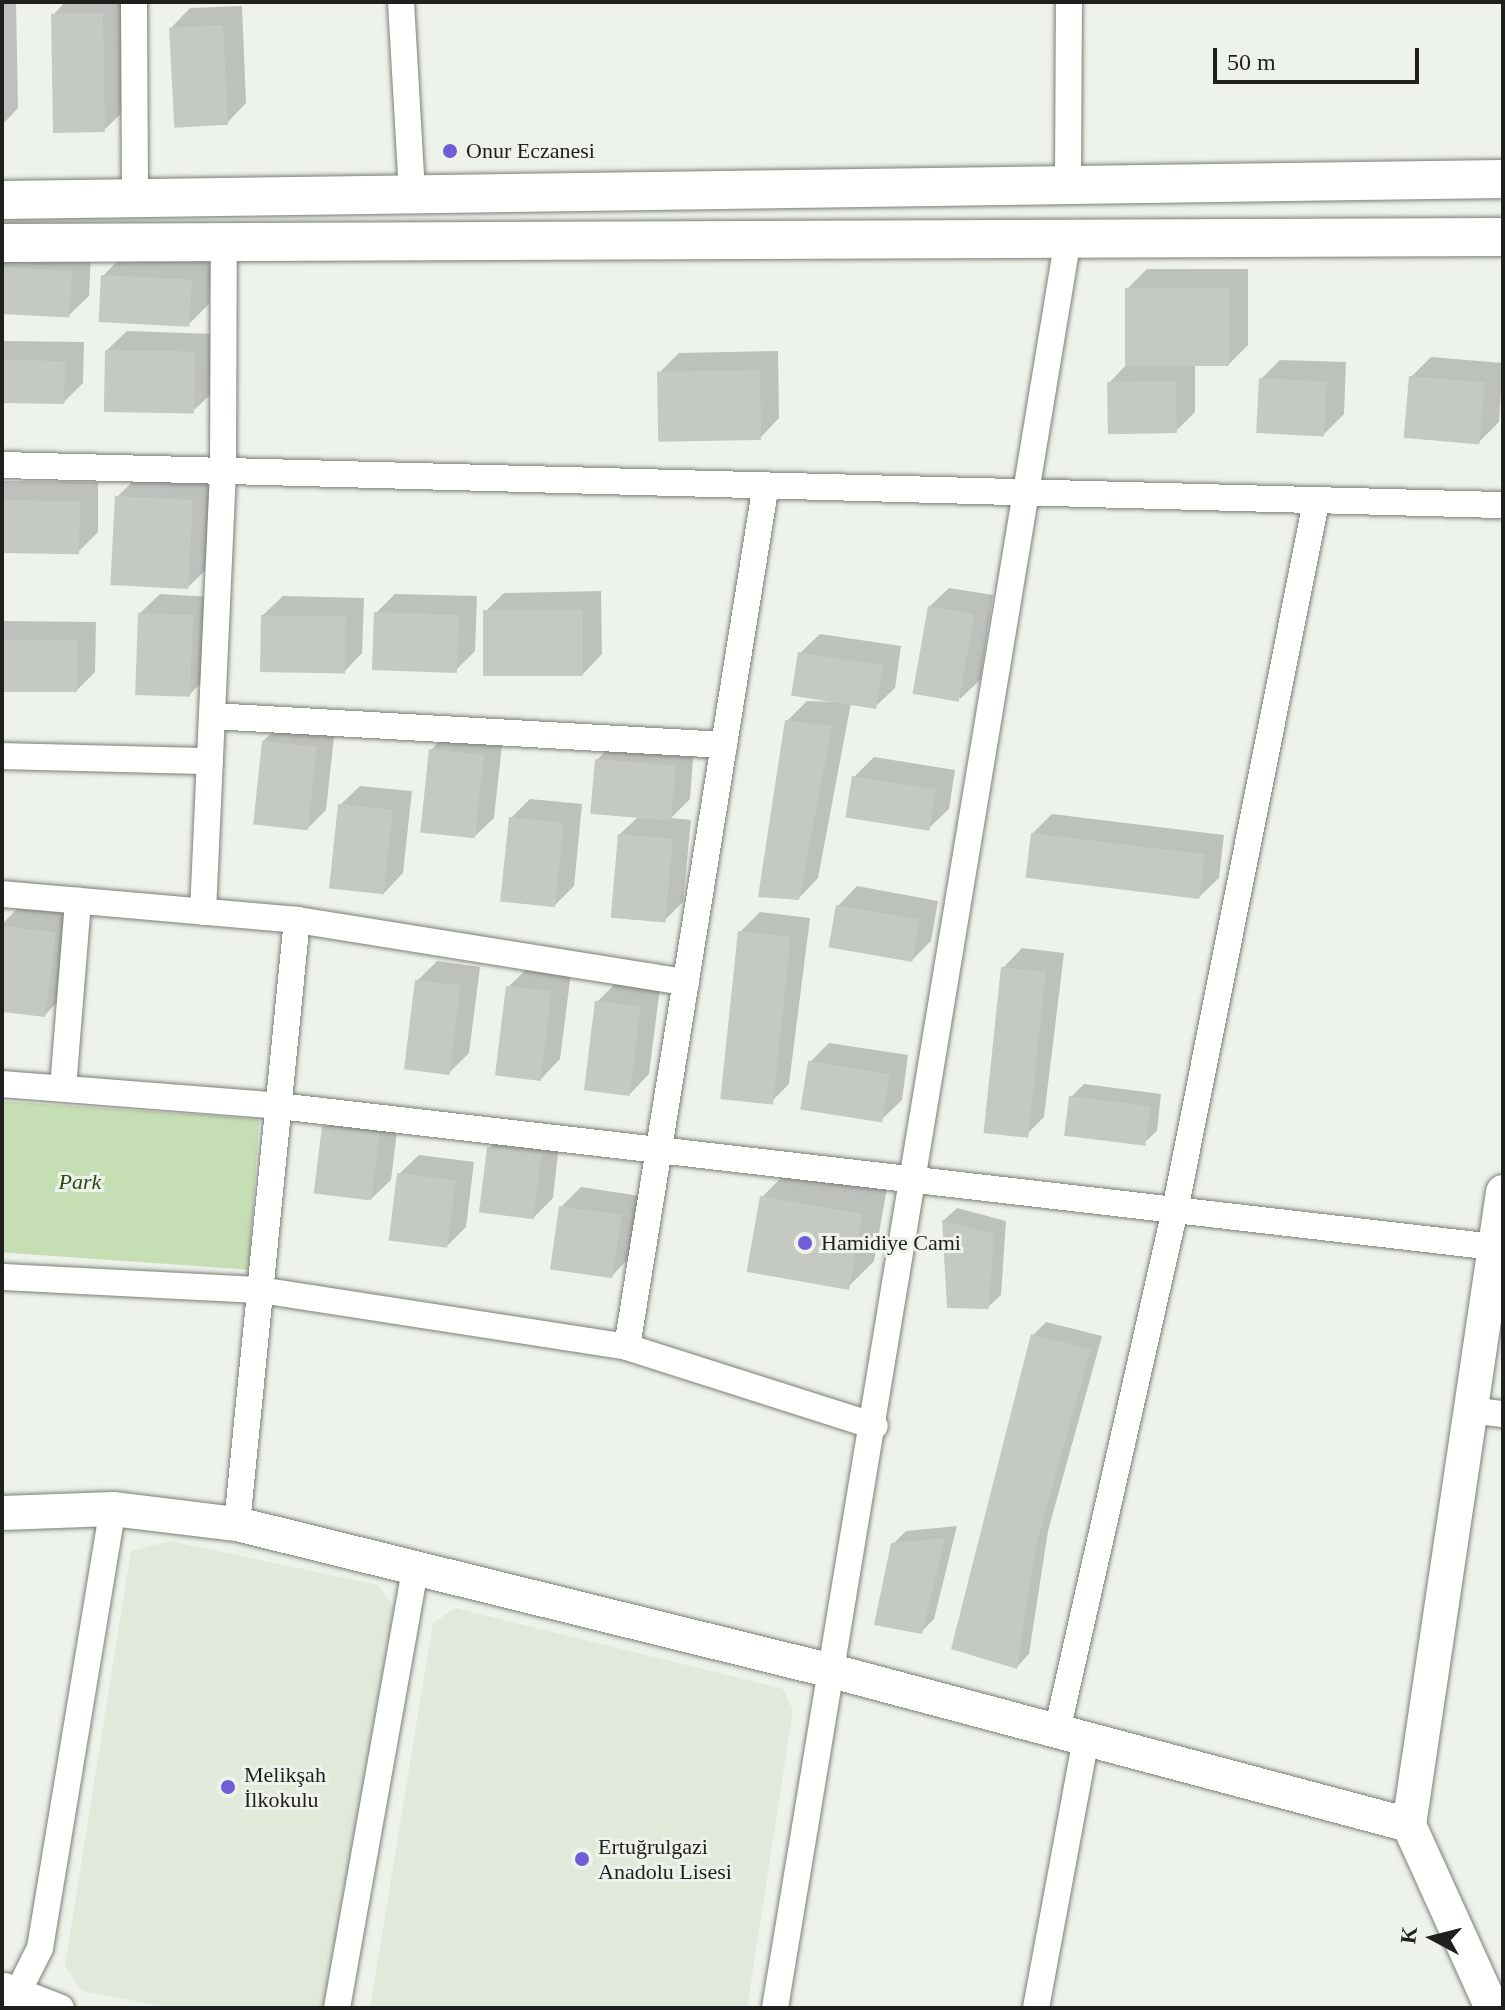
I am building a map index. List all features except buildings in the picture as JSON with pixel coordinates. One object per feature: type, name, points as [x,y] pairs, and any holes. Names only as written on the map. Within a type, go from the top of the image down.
[{"type":"main road","points":[[2,200],[1068,181],[1503,179]]},
{"type":"main road","points":[[2,243],[1503,237]]},
{"type":"street","points":[[134,2],[135,198]]},
{"type":"street","points":[[401,2],[412,193]]},
{"type":"street","points":[[1068,181],[1069,2]]},
{"type":"street","points":[[775,2008],[917,1180],[1068,239]]},
{"type":"street","points":[[203,912],[223,475],[224,242]]},
{"type":"street","points":[[2,465],[223,475],[1027,498],[1503,505]]},
{"type":"street","points":[[627,1347],[765,490]]},
{"type":"street","points":[[1036,2008],[1072,1735],[1316,502]]},
{"type":"street","points":[[212,716],[724,745]]},
{"type":"street","points":[[2,756],[210,761]]},
{"type":"street","points":[[2,894],[297,920],[686,982]]},
{"type":"street","points":[[63,1088],[78,901]]},
{"type":"street","points":[[237,1524],[297,920]]},
{"type":"street","points":[[2,1084],[279,1106],[1493,1247]]},
{"type":"street","points":[[1492,2008],[1409,1825],[1503,1192]]},
{"type":"street","points":[[2,1277],[260,1290],[627,1347],[875,1426]]},
{"type":"street","points":[[1469,1410],[1503,1414]]},
{"type":"street","points":[[2,1513],[113,1509],[237,1524],[832,1671],[1409,1825]]},
{"type":"street","points":[[61,2008],[10,1995],[40,1948],[113,1509]]},
{"type":"street","points":[[337,2008],[415,1568]]},
{"type":"shaded area","name":"Melikşah İlkokulu","points":[[170,1541],[378,1585],[394,1608],[323,2008],[170,2008],[82,1991],[65,1966],[131,1551]]},
{"type":"shaded area","name":"Ertuğrulgazi Anadolu Lisesi","points":[[456,1608],[783,1689],[793,1710],[747,2008],[370,2008],[433,1623]]},
{"type":"green space","name":"Park","points":[[2,1101],[259,1119],[249,1270],[2,1252]]},
{"type":"place","name":"Onur Eczanesi","points":[[450,151]]},
{"type":"place","name":"Hamidiye Cami","points":[[805,1243]]},
{"type":"place","name":"Melikşah İlkokulu","points":[[228,1787]]},
{"type":"place","name":"Ertuğrulgazi Anadolu Lisesi","points":[[582,1859]]}]
